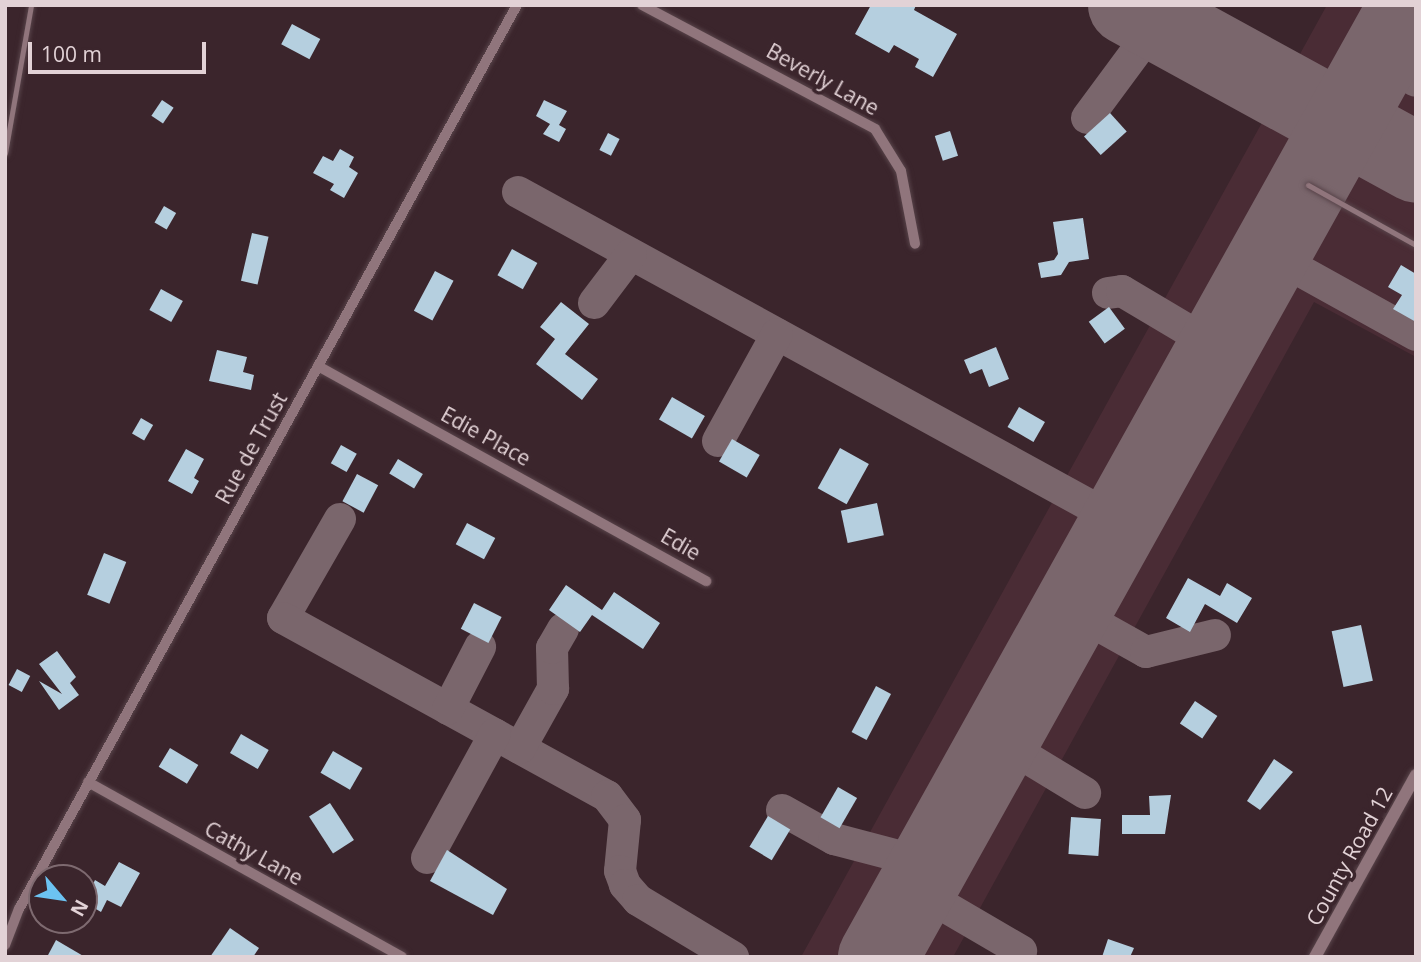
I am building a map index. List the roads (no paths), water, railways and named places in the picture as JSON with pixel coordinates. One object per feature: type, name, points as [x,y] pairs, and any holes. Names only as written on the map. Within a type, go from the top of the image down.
[{"type":"street","name":"Rue de Trust","points":[[5,945],[19,909],[88,782],[517,5]]},
{"type":"street","name":"Beverly Lane","points":[[642,5],[875,129],[901,171],[915,244]]},
{"type":"street","name":"Edie Place","points":[[318,366],[636,541]]},
{"type":"street","name":"Edie","points":[[636,541],[706,581]]},
{"type":"street","name":"County Road 12","points":[[1315,957],[1416,775]]},
{"type":"street","name":"Cathy Lane","points":[[88,782],[402,957]]},
{"type":"street","name":"Rue de Trust","points":[[5,925],[19,909]]},
{"type":"lane","points":[[5,153],[31,5]]},
{"type":"lane","points":[[1308,185],[1416,245]]}]
